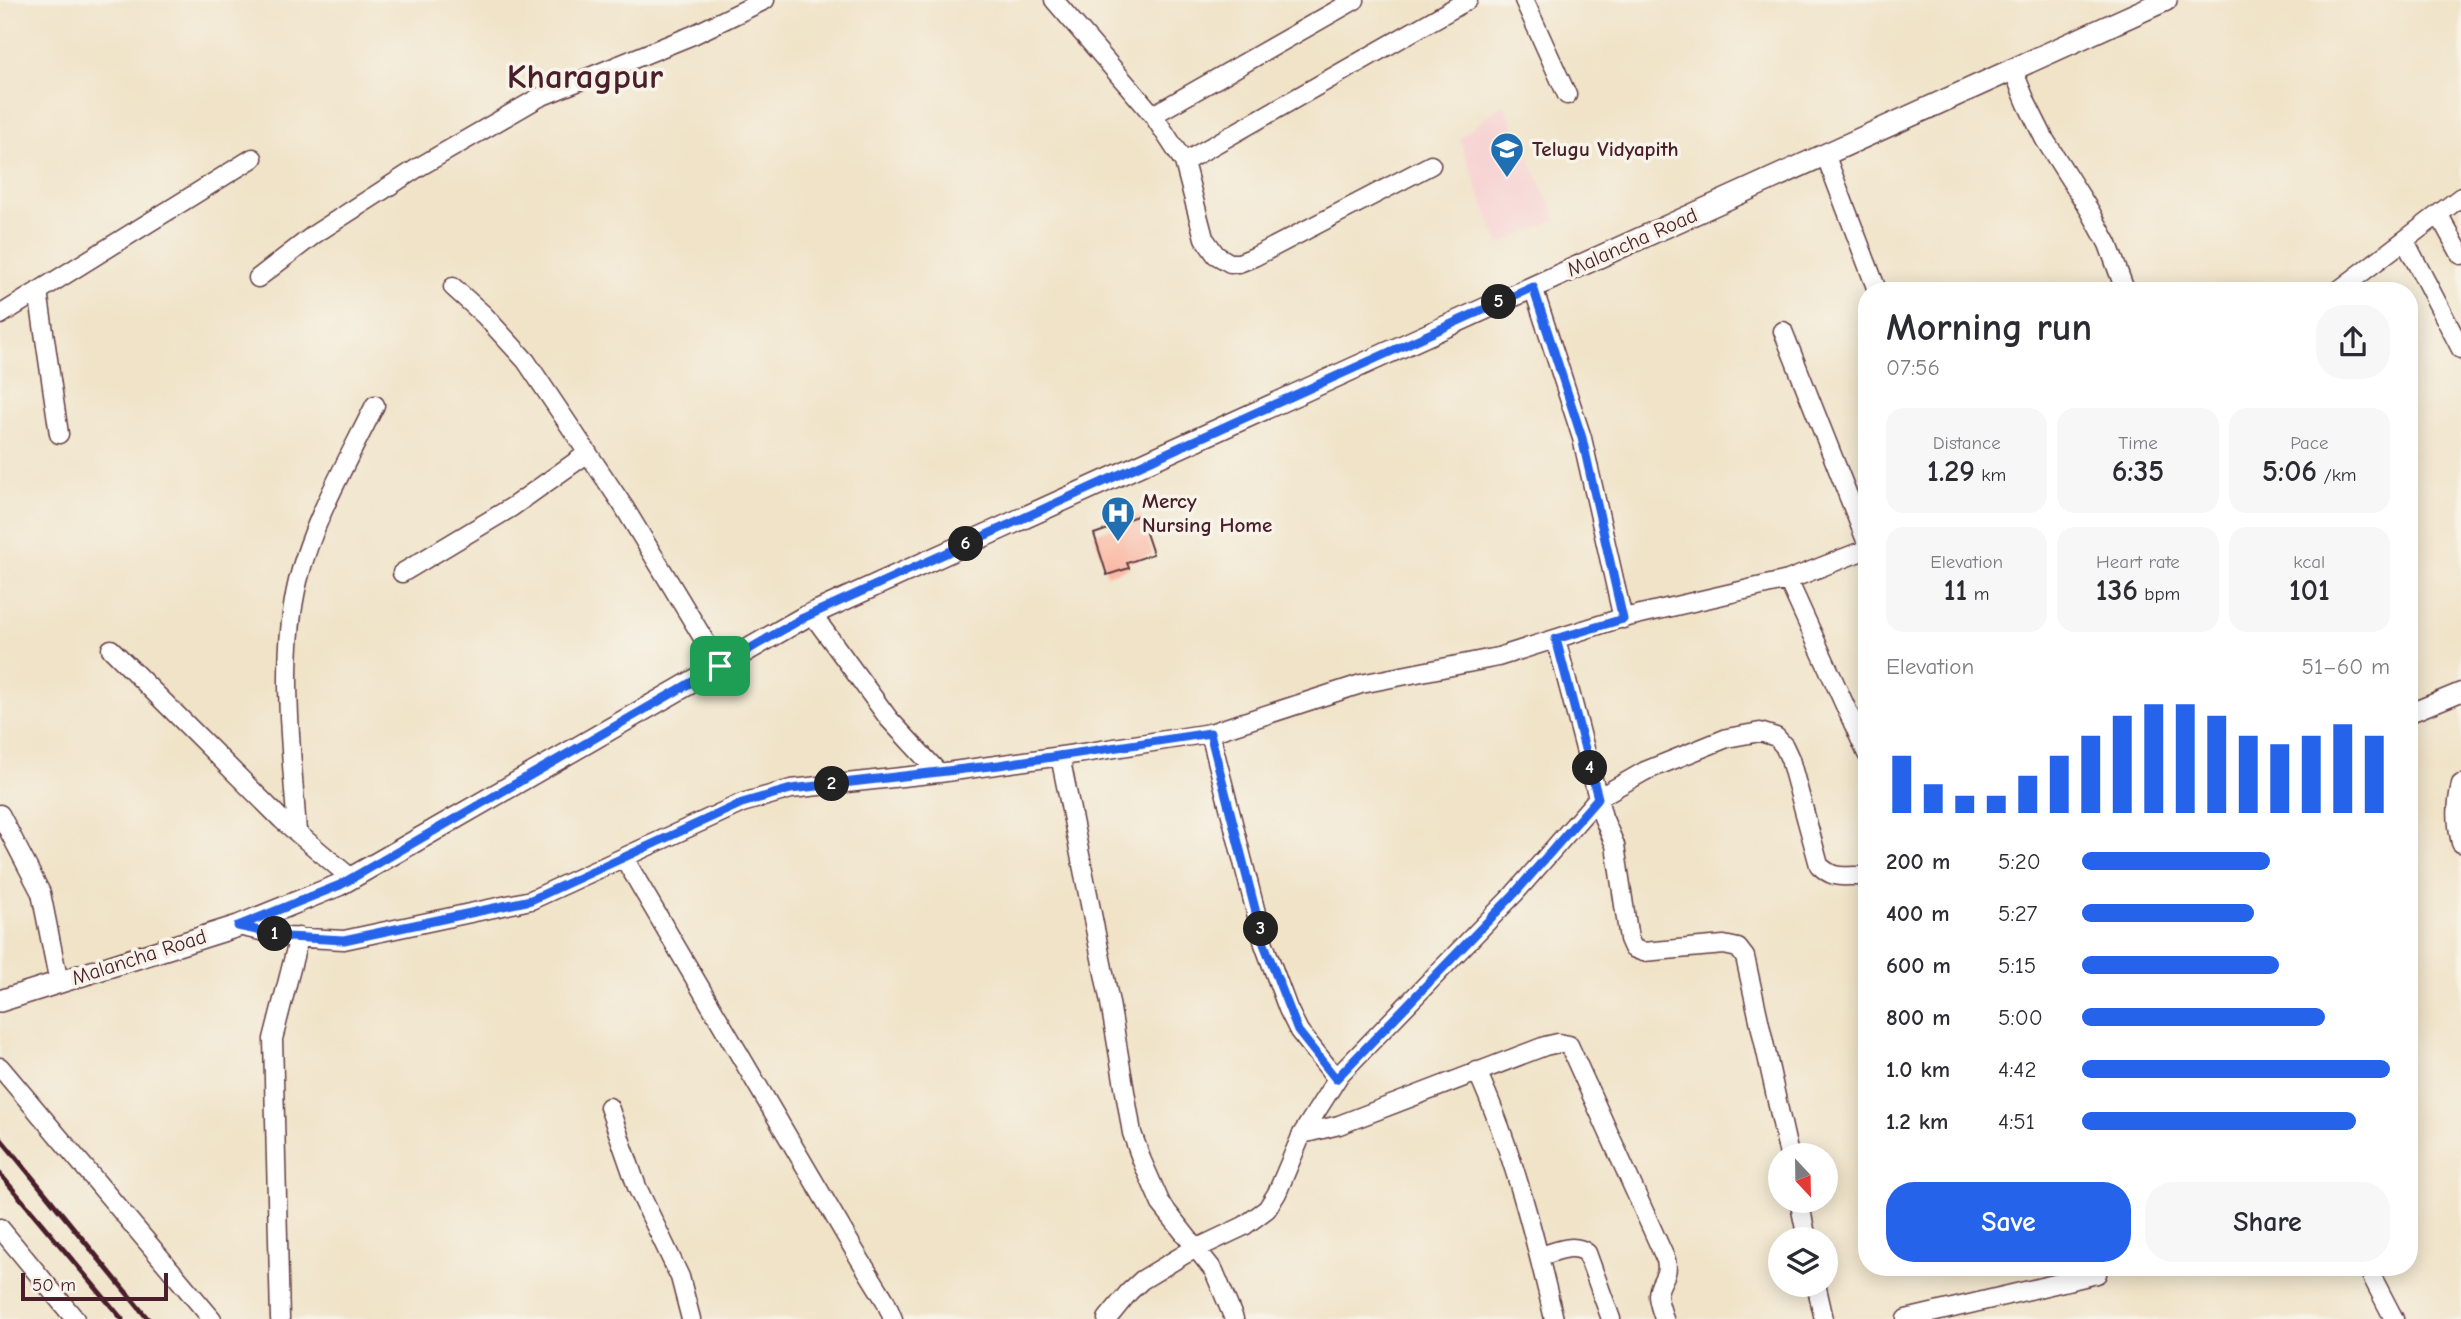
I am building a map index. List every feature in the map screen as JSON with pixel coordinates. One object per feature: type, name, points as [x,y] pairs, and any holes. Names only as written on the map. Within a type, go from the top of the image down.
[{"type":"street","points":[[258,278],[316,234],[418,167],[540,97],[693,35],[765,0]]},
{"type":"street","points":[[1054,0],[1153,115],[1184,162],[1204,238],[1216,255],[1230,263],[1239,263],[1431,164]]},
{"type":"street","points":[[1153,115],[1355,0]]},
{"type":"street","points":[[1184,162],[1440,7],[1468,0]]},
{"type":"street","points":[[1524,0],[1567,95]]},
{"type":"street","name":"Malancha Road","points":[[0,1001],[238,926],[351,878],[812,614],[2166,0]]},
{"type":"street","points":[[2012,69],[2045,140],[2108,244],[2122,282]]},
{"type":"street","points":[[1825,154],[1874,282]]},
{"type":"street","points":[[0,315],[253,158]]},
{"type":"street","points":[[2350,282],[2461,197]]},
{"type":"street","points":[[2439,215],[2461,255]]},
{"type":"street","points":[[2405,241],[2461,349]]},
{"type":"street","points":[[453,286],[526,361],[624,508],[720,666]]},
{"type":"street","points":[[1533,287],[1582,438],[1623,619]]},
{"type":"street","points":[[38,291],[59,434]]},
{"type":"street","points":[[1783,331],[1858,520]]},
{"type":"street","points":[[297,832],[288,677],[292,618],[298,582],[312,535],[375,405]]},
{"type":"street","points":[[402,573],[512,507],[588,453]]},
{"type":"street","points":[[238,926],[288,937],[344,940],[531,900],[742,803],[779,792],[939,773],[1210,733],[1362,684],[1498,657],[1623,619],[1788,580],[1858,553]]},
{"type":"street","points":[[1788,580],[1858,734]]},
{"type":"street","points":[[812,614],[889,719],[939,773]]},
{"type":"street","points":[[1556,639],[1598,798],[1615,845],[1629,939],[1633,948],[1643,952],[1724,945],[1738,948],[1745,957],[1786,1143]]},
{"type":"street","points":[[111,649],[297,832],[351,878]]},
{"type":"street","points":[[2418,710],[2461,692]]},
{"type":"street","points":[[1107,1319],[1142,1280],[1244,1226],[1267,1209],[1277,1193],[1302,1134],[1336,1079],[1514,894],[1598,798],[1646,771],[1727,738],[1760,732],[1776,737],[1790,759],[1819,865],[1828,874],[1858,877]]},
{"type":"street","points":[[1210,733],[1269,957],[1298,1031],[1336,1079]]},
{"type":"street","points":[[1060,756],[1110,1003],[1132,1133],[1161,1204],[1198,1248],[1222,1286],[1234,1319]]},
{"type":"street","points":[[2461,784],[2456,822],[2461,843]]},
{"type":"street","points":[[0,814],[41,894],[59,982]]},
{"type":"street","points":[[624,858],[885,1300],[893,1319]]},
{"type":"street","points":[[280,1319],[273,1039],[299,937]]},
{"type":"street","points":[[1302,1134],[1339,1125],[1545,1045],[1558,1042],[1569,1045],[1667,1260],[1668,1270],[1658,1291],[1664,1319]]},
{"type":"street","points":[[0,1067],[212,1319]]},
{"type":"street","points":[[1477,1071],[1493,1105],[1540,1256],[1554,1319]]},
{"type":"street","points":[[608,1107],[637,1187],[680,1277],[691,1319]]},
{"type":"street","points":[[0,1228],[75,1319]]},
{"type":"street","points":[[1540,1256],[1571,1247],[1580,1247],[1587,1253],[1611,1319]]},
{"type":"street","points":[[1906,1319],[1950,1314],[2090,1276]]},
{"type":"street","points":[[2372,1276],[2394,1319]]},
{"type":"street","points":[[1819,1297],[1824,1319]]},
{"type":"shaded area","name":"Telugu Vidyapith","points":[[1504,103],[1557,220],[1499,245],[1459,138]]},
{"type":"building","points":[[1140,515],[1153,554],[1127,563],[1129,568],[1107,575],[1094,534]]},
{"type":"railway","points":[[0,1138],[148,1319]]},
{"type":"railway","points":[[0,1174],[122,1319]]},
{"type":"place","name":"Telugu Vidyapith","points":[[1507,179]]},
{"type":"place","name":"Mercy Nursing Home","points":[[1118,543]]},
{"type":"district","name":"Kharagpur","points":[[585,76]]},
{"type":"route","points":[[1533,287],[1582,438],[1623,619],[1556,639],[1598,798],[1514,894],[1336,1079],[1298,1031],[1264,944],[1210,733],[999,765],[791,789],[742,803],[531,900],[344,940],[288,937],[238,926],[340,885],[720,666],[803,618],[1533,287]]}]
